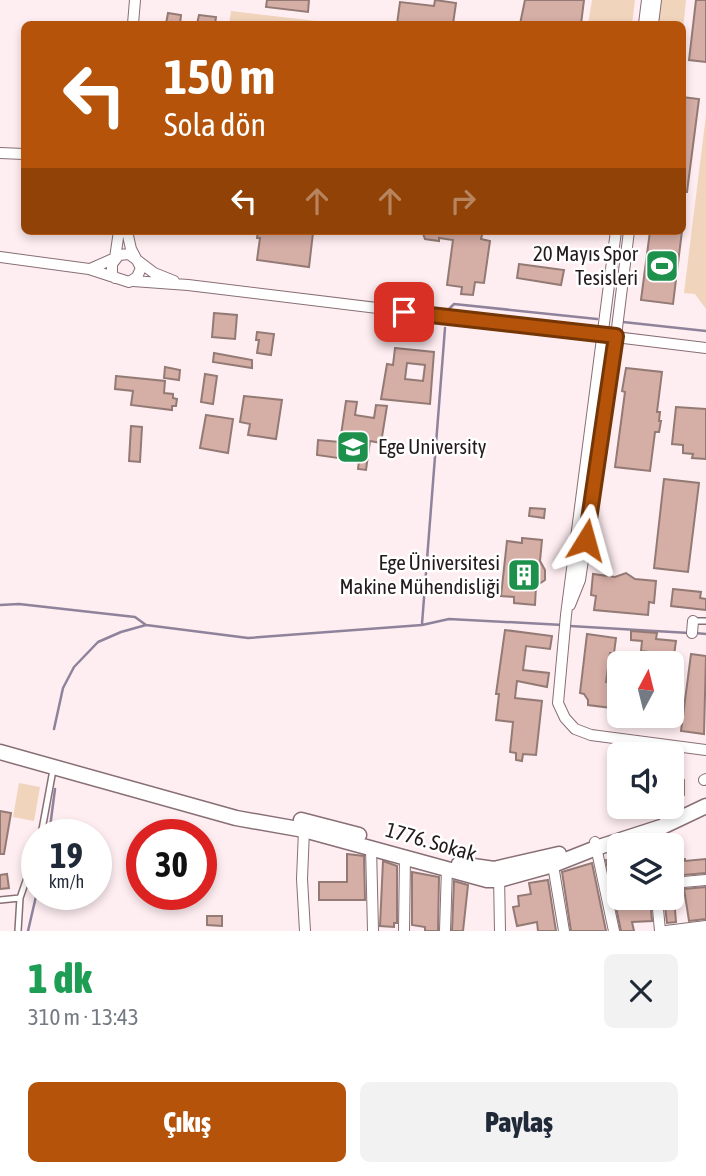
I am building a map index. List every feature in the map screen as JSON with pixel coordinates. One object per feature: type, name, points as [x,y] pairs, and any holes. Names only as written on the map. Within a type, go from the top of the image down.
[{"type":"street","points":[[133,21],[135,0]]},
{"type":"street","points":[[644,21],[647,0]]},
{"type":"street","points":[[653,21],[656,0]]},
{"type":"street","points":[[0,153],[21,155]]},
{"type":"street","points":[[115,278],[111,269],[118,235]]},
{"type":"street","points":[[128,235],[140,273],[134,281]]},
{"type":"street","points":[[591,469],[602,335],[615,235]]},
{"type":"street","points":[[629,235],[616,336],[591,469],[580,580],[565,621],[558,703],[565,718],[575,729],[591,735],[706,750]]},
{"type":"street","points":[[89,270],[124,253],[154,273],[188,285]]},
{"type":"street","points":[[0,257],[89,270],[124,282],[188,285],[706,348]]},
{"type":"street","points":[[692,633],[693,621]]},
{"type":"street","name":"1776. Sokak","points":[[0,752],[139,788],[328,825],[450,862],[494,870],[499,874],[553,865],[595,845]]},
{"type":"street","name":"1776. Sokak","points":[[139,788],[236,818],[304,830],[487,880],[706,806]]},
{"type":"street","name":"1776. Sokak","points":[[665,821],[706,799]]},
{"type":"street","points":[[658,833],[665,821]]},
{"type":"street","points":[[304,830],[302,879],[305,931]]},
{"type":"street","points":[[595,845],[614,931]]},
{"type":"street","points":[[371,847],[373,931]]},
{"type":"street","points":[[404,931],[405,857]]},
{"type":"street","points":[[553,865],[564,931]]},
{"type":"street","points":[[445,931],[447,868]]},
{"type":"street","points":[[499,874],[500,931]]},
{"type":"street","points":[[684,882],[706,880]]},
{"type":"street","points":[[658,910],[660,931]]},
{"type":"street","points":[[666,931],[706,926]]},
{"type":"lane","points":[[693,621],[706,621]]},
{"type":"lane","points":[[44,819],[53,767]]},
{"type":"lane","points":[[18,931],[21,895]]},
{"type":"lane","points":[[0,900],[20,898]]},
{"type":"shaded area","points":[[592,0],[635,0],[632,21],[588,21]]},
{"type":"shaded area","points":[[661,0],[686,0],[684,21],[658,21]]},
{"type":"shaded area","points":[[231,11],[316,21],[229,21]]},
{"type":"shaded area","points":[[706,115],[706,309],[695,294],[684,293]]},
{"type":"shaded area","points":[[19,783],[40,787],[34,819],[13,817]]},
{"type":"building","points":[[267,0],[309,0],[308,12],[266,7]]},
{"type":"building","points":[[435,0],[456,3],[453,21],[397,21],[400,2],[434,6]]},
{"type":"building","points":[[525,0],[584,0],[581,21],[521,21]]},
{"type":"building","points":[[696,0],[706,0],[706,62],[689,60]]},
{"type":"building","points":[[168,13],[181,15],[180,21],[167,21]]},
{"type":"building","points":[[199,15],[216,17],[215,21],[198,21]]},
{"type":"building","points":[[686,97],[699,99],[686,192]]},
{"type":"building","points":[[257,235],[313,235],[309,267],[257,260],[260,238],[257,238]]},
{"type":"building","points":[[424,235],[482,235],[481,239],[490,241],[484,283],[475,282],[473,295],[461,294],[462,287],[447,285],[453,240],[425,239]]},
{"type":"building","name":"20 Mayıs Spor Tesisleri","points":[[649,235],[682,235],[673,304],[641,300]]},
{"type":"building","points":[[519,264],[564,270],[561,285],[517,278]]},
{"type":"building","points":[[214,313],[237,315],[235,339],[212,337]]},
{"type":"building","points":[[257,332],[274,334],[271,355],[257,353]]},
{"type":"building","points":[[395,348],[434,352],[430,404],[381,399],[387,364],[393,365]],"holes":[[[407,363],[425,365],[423,381],[405,379]]]},
{"type":"building","points":[[214,353],[252,360],[252,368],[213,362]]},
{"type":"building","points":[[165,367],[180,370],[179,380],[164,378]]},
{"type":"building","points":[[626,368],[662,372],[657,412],[660,412],[661,421],[659,432],[655,432],[650,471],[615,467]]},
{"type":"building","points":[[205,374],[217,376],[213,404],[201,402]]},
{"type":"building","points":[[116,376],[165,381],[164,393],[173,394],[173,398],[177,399],[176,406],[172,406],[172,410],[131,405],[133,391],[115,389]]},
{"type":"building","points":[[244,396],[282,400],[276,439],[248,435],[250,424],[240,422]]},
{"type":"building","points":[[346,401],[357,402],[355,415],[374,418],[376,405],[387,406],[381,443],[370,441],[366,470],[358,469],[359,461],[317,455],[318,440],[340,442]]},
{"type":"building","points":[[676,407],[706,409],[706,459],[692,458],[693,454],[683,453],[683,445],[672,444]]},
{"type":"building","points":[[206,415],[233,419],[228,453],[200,448]]},
{"type":"building","points":[[131,426],[142,427],[140,462],[129,461]]},
{"type":"building","points":[[664,479],[699,483],[688,572],[654,568]]},
{"type":"building","points":[[530,508],[545,509],[544,518],[529,516]]},
{"type":"building","name":"Ege Üniversitesi Makine Mühendisliği","points":[[522,538],[542,540],[540,561],[545,570],[545,580],[536,586],[535,605],[514,603],[514,597],[501,596],[507,541],[522,543]]},
{"type":"building","points":[[626,573],[635,579],[656,581],[654,603],[649,602],[648,615],[594,610],[596,596],[591,595],[593,574],[615,577]]},
{"type":"building","points":[[673,589],[701,592],[700,598],[706,599],[706,610],[671,606]]},
{"type":"building","points":[[505,630],[552,636],[550,649],[526,646],[523,670],[549,673],[547,687],[517,681],[515,698],[542,701],[536,755],[523,754],[522,761],[516,760],[516,753],[510,752],[513,722],[496,720],[499,694],[496,694]]},
{"type":"building","points":[[631,631],[657,633],[656,639],[676,641],[675,651],[641,651],[642,641],[631,640]]},
{"type":"building","points":[[587,634],[616,638],[614,651],[607,651],[607,707],[588,705],[584,694],[580,693]]},
{"type":"building","points":[[691,654],[706,656],[704,734],[681,731],[684,728]]},
{"type":"building","points":[[0,811],[11,813],[4,854],[0,854]]},
{"type":"building","points":[[347,854],[364,856],[365,900],[319,900],[319,882],[347,882]]},
{"type":"building","points":[[684,859],[706,859],[706,873],[684,875]]},
{"type":"building","points":[[383,861],[397,866],[397,923],[394,923],[394,927],[380,926]]},
{"type":"building","points":[[592,863],[606,931],[571,931],[562,872]]},
{"type":"building","points":[[412,872],[439,877],[438,931],[425,931],[425,927],[412,925]]},
{"type":"building","points":[[7,874],[9,888],[0,889],[0,875]]},
{"type":"building","points":[[548,880],[556,931],[538,931],[537,922],[517,926],[513,907],[519,906],[518,896],[531,894],[529,883]]},
{"type":"building","points":[[454,881],[468,885],[463,931],[452,931]]},
{"type":"building","points":[[706,887],[706,919],[689,921],[684,889]]},
{"type":"building","points":[[617,910],[651,910],[652,921],[632,922],[634,931],[621,931]]},
{"type":"building","points":[[665,910],[675,910],[676,922],[667,923]]},
{"type":"building","points":[[207,916],[222,916],[222,926],[207,925]]},
{"type":"waterway","points":[[448,310],[454,304],[597,319]]},
{"type":"waterway","points":[[623,322],[706,331]]},
{"type":"waterway","points":[[422,624],[445,328]]},
{"type":"waterway","points":[[0,605],[19,604],[135,617],[146,625]]},
{"type":"waterway","points":[[54,729],[63,688],[74,667],[98,642],[146,625],[248,638],[422,625],[449,619],[563,625]]},
{"type":"waterway","points":[[570,626],[689,633]]},
{"type":"waterway","points":[[695,633],[706,634]]},
{"type":"waterway","points":[[51,819],[55,789]]},
{"type":"waterway","points":[[28,931],[33,910]]},
{"type":"place","name":"20 Mayıs Spor Tesisleri","points":[[662,266]]},
{"type":"place","name":"Ege University","points":[[353,447]]},
{"type":"place","name":"Ege Üniversitesi Makine Mühendisliği","points":[[524,575]]},
{"type":"route","points":[[404,312],[616,336],[586,540]]}]
